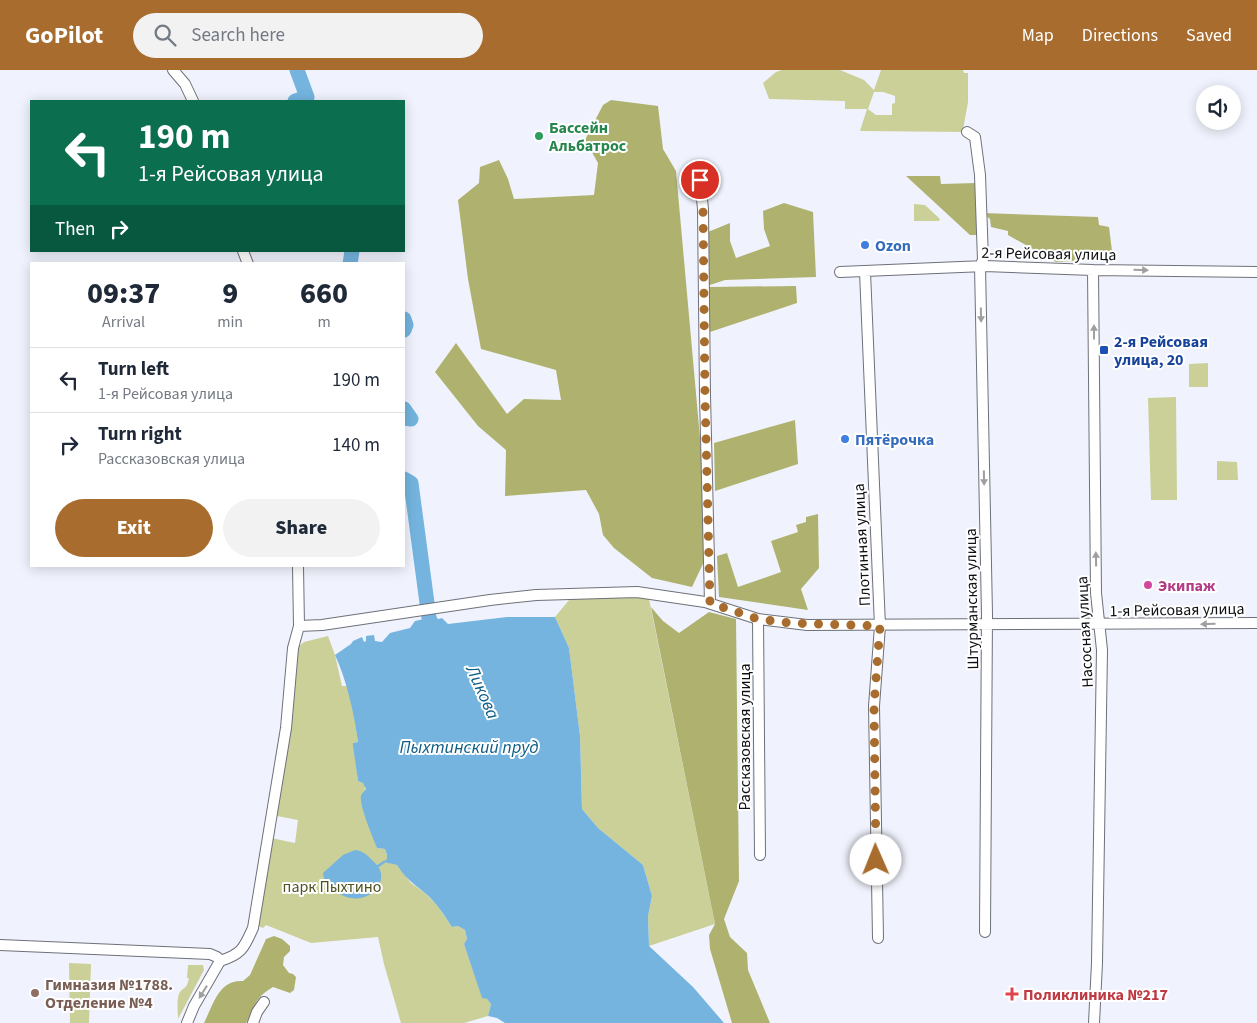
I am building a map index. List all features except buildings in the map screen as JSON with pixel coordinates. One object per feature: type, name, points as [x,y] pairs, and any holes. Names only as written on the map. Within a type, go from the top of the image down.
[{"type":"street","points":[[173,70],[185,84],[193,100]]},
{"type":"street","name":"Штурманская улица","points":[[968,132],[975,137],[980,175],[983,260],[980,266],[986,624],[986,932]]},
{"type":"street","points":[[700,180],[703,209],[710,603]]},
{"type":"street","name":"2-я Рейсовая улица","points":[[840,272],[980,266],[1093,270],[1257,272]]},
{"type":"street","name":"Насосная улица","points":[[1093,270],[1096,593],[1101,625],[1102,650],[1097,963],[1094,1023]]},
{"type":"street","name":"Плотинная улица","points":[[865,272],[880,626],[874,706],[878,938]]},
{"type":"street","points":[[187,1023],[194,1006],[220,961],[229,958],[243,949],[254,928],[286,728],[293,648],[299,626],[298,567]]},
{"type":"street","name":"1-я Рейсовая улица","points":[[299,626],[322,626],[412,611],[536,595],[637,592],[710,603],[758,619],[807,625],[1257,623]]},
{"type":"street","name":"Рассказовская улица","points":[[758,619],[760,855]]},
{"type":"street","points":[[0,945],[210,954],[217,957],[220,961]]},
{"type":"street","points":[[253,1023],[257,1012],[264,1002]]},
{"type":"green space","points":[[782,70],[840,70],[864,80],[874,90],[881,70],[963,70],[964,73],[968,73],[968,102],[963,130],[967,132],[860,131],[867,109],[845,109],[845,101],[769,99],[763,83],[776,72]],"holes":[[[874,92],[883,92],[895,96],[895,103],[892,104],[892,115],[876,115],[868,109]]]},
{"type":"green space","points":[[611,100],[658,106],[663,149],[676,171],[710,549],[692,587],[652,578],[614,548],[603,535],[599,514],[586,490],[505,496],[506,450],[478,426],[435,372],[456,343],[507,414],[524,399],[561,400],[556,370],[481,349],[468,279],[458,200],[479,183],[480,167],[499,160],[508,179],[514,199],[594,195],[598,163],[585,140],[603,105]]},
{"type":"green space","points":[[906,176],[940,176],[941,184],[976,183],[977,235],[970,235]]},
{"type":"green space","points":[[784,203],[813,212],[816,277],[725,280],[704,287],[703,234],[730,223],[730,241],[736,258],[770,246],[764,229],[763,211]]},
{"type":"green space","points":[[914,204],[925,205],[940,219],[939,221],[914,221]]},
{"type":"green space","points":[[983,213],[1098,217],[1099,225],[1109,227],[1112,251],[1108,259],[1056,262],[1008,235],[1008,231],[991,227],[990,219]]},
{"type":"green space","points":[[796,286],[797,303],[710,332],[709,287]]},
{"type":"green space","points":[[1208,363],[1208,387],[1189,387],[1189,364]]},
{"type":"green space","points":[[1176,397],[1177,500],[1151,500],[1148,398]]},
{"type":"green space","points":[[795,420],[798,464],[715,491],[714,443]]},
{"type":"green space","points":[[1217,461],[1237,462],[1238,480],[1217,480]]},
{"type":"green space","points":[[818,514],[819,568],[801,589],[808,610],[719,597],[717,556],[727,553],[738,587],[781,572],[771,541],[798,532],[796,525],[806,522],[806,517]]},
{"type":"green space","points":[[574,594],[648,594],[715,924],[649,946],[648,916],[652,896],[643,865],[598,828],[582,809],[580,736],[569,648],[555,617]]},
{"type":"green space","points":[[651,607],[663,621],[679,633],[709,612],[736,619],[739,881],[724,919],[730,937],[747,953],[748,970],[770,1023],[732,1023],[710,949],[709,935],[715,924]]},
{"type":"green space","name":"парк Пыхтино","points":[[328,636],[335,655],[342,686],[350,686],[358,742],[353,743],[358,781],[365,786],[364,810],[377,848],[385,849],[387,860],[384,862],[397,865],[411,883],[436,904],[452,927],[458,926],[465,930],[467,939],[464,944],[482,997],[491,1004],[488,1016],[464,1023],[401,1023],[378,937],[311,943],[266,925],[263,928],[256,925],[271,838],[295,843],[298,820],[277,816],[298,647],[304,642]]},
{"type":"green space","points":[[274,936],[282,939],[290,946],[290,951],[284,957],[283,965],[289,973],[296,977],[294,990],[290,993],[273,987],[258,1000],[246,1023],[204,1023],[222,989],[235,981],[243,981],[250,975],[266,939]]},
{"type":"green space","points":[[69,963],[91,964],[89,1023],[70,1023]]},
{"type":"green space","points":[[188,965],[203,965],[204,970],[178,1019],[178,998],[188,982]]},
{"type":"water","name":"Пыхтинский пруд","points":[[507,617],[555,617],[569,648],[580,736],[582,809],[598,828],[643,865],[652,896],[648,916],[649,946],[693,987],[724,1023],[505,1023],[497,1018],[488,1016],[491,1004],[487,999],[482,998],[464,944],[467,939],[465,930],[458,926],[452,927],[433,900],[407,877],[397,865],[383,862],[387,859],[385,849],[377,848],[362,807],[361,796],[366,789],[363,783],[358,781],[353,746],[353,743],[358,742],[350,697],[335,655],[353,641],[362,637],[364,642],[366,641],[366,636],[374,635],[375,641],[382,642],[390,633],[410,628],[415,621],[442,618],[448,624]]},
{"type":"water","points":[[355,850],[370,858],[379,869],[381,875],[380,882],[372,893],[366,896],[348,898],[328,886],[323,873],[343,855]]},
{"type":"waterway","name":"Ликова","points":[[297,70],[307,97],[298,100]]},
{"type":"waterway","name":"Ликова","points":[[350,262],[352,252]]},
{"type":"waterway","name":"Ликова","points":[[405,322],[405,328]]},
{"type":"waterway","name":"Ликова","points":[[405,410],[411,419],[405,418]]},
{"type":"waterway","name":"Ликова","points":[[405,480],[411,483],[429,618],[438,636]]},
{"type":"waterway","points":[[378,866],[384,862]]},
{"type":"place","name":"Бассейн Альбатрос","points":[[539,136]]},
{"type":"place","name":"Ozon","points":[[865,245]]},
{"type":"place","name":"2-я Рейсовая улица, 20","points":[[1104,350]]},
{"type":"place","name":"Пятёрочка","points":[[845,439]]},
{"type":"place","name":"Экипаж","points":[[1148,585]]},
{"type":"place","name":"Гимназия №1788. Отделение №4","points":[[35,993]]},
{"type":"place","name":"Поликлиника №217","points":[[1012,994]]},
{"type":"route","points":[[700,180],[703,209],[710,603],[758,619],[807,625],[880,626],[874,706],[876,860]]}]
